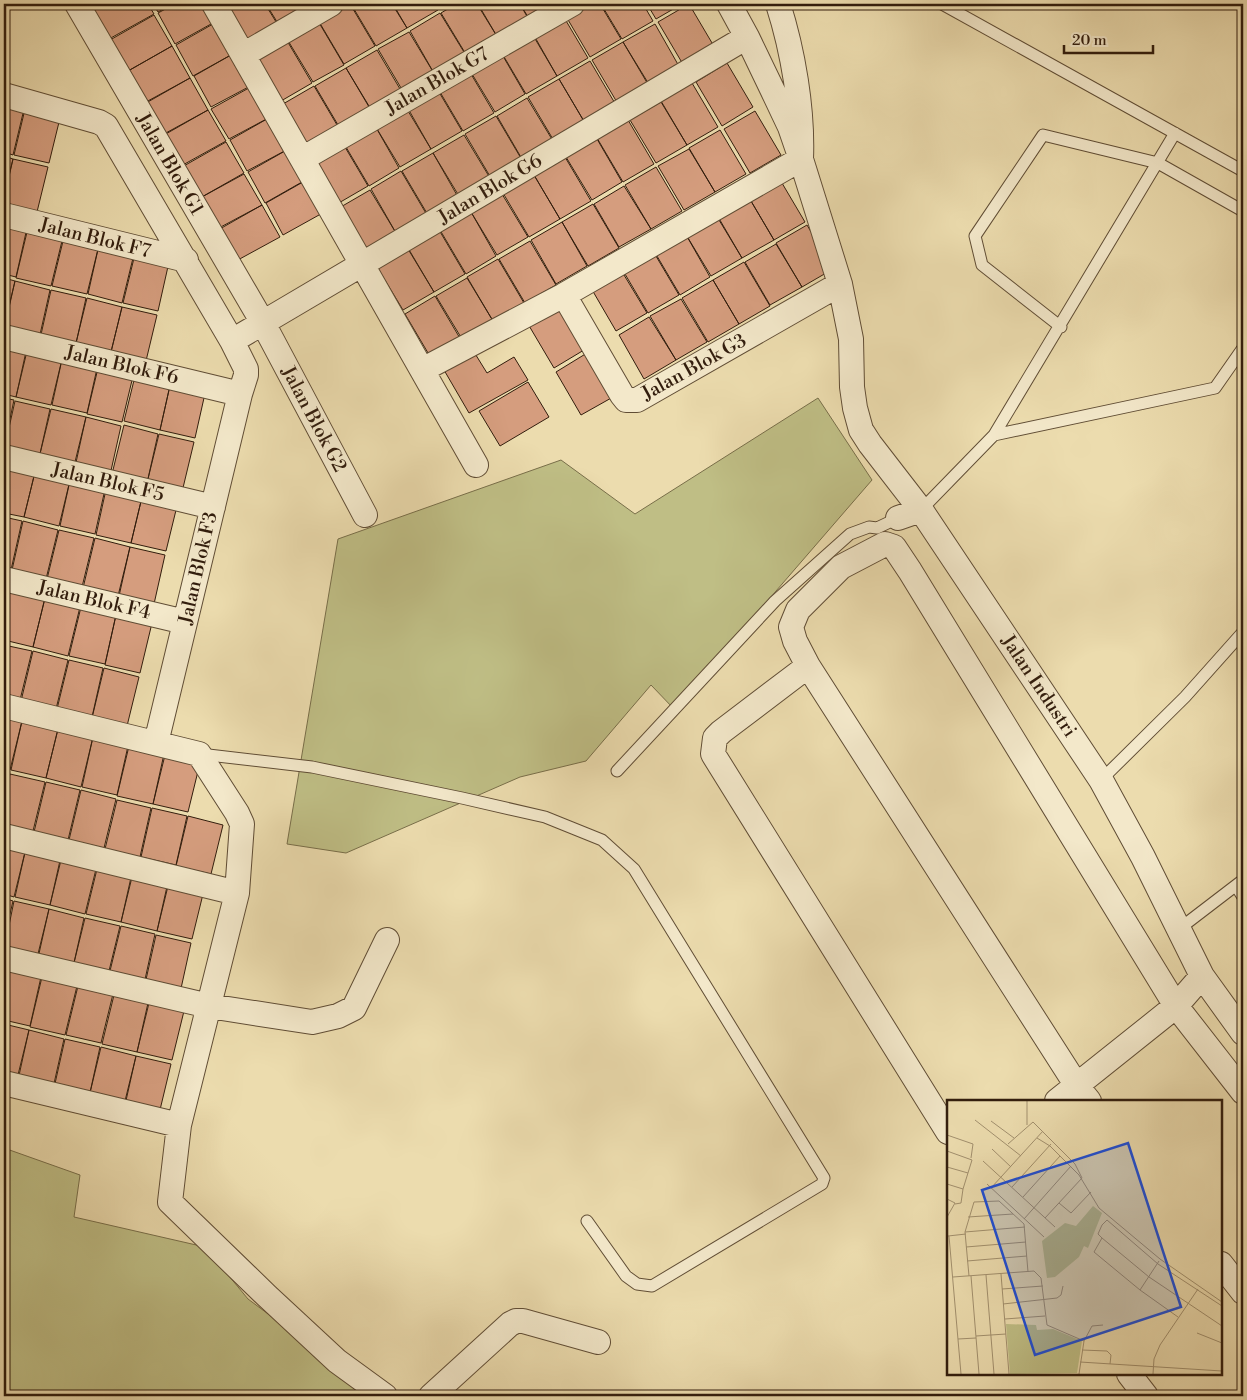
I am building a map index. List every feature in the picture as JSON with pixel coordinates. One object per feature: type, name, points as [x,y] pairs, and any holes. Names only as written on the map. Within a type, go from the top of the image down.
[{"type":"street","points":[[214,4],[476,465]]},
{"type":"street","points":[[243,54],[331,4]]},
{"type":"street","name":"Jalan Blok G7","points":[[302,159],[572,4]]},
{"type":"street","name":"Jalan Industri","points":[[729,4],[790,127],[801,159],[840,284],[851,339],[852,387],[855,408],[862,430],[870,444],[921,510],[1101,780],[1143,857],[1202,976],[1243,1033]]},
{"type":"street","points":[[422,370],[564,295],[801,159],[802,131],[788,34],[778,4]]},
{"type":"street","name":"Jalan Blok G1","points":[[83,6],[263,323]]},
{"type":"street","name":"Jalan Blok G6","points":[[232,341],[362,264],[751,45],[788,34]]},
{"type":"street","name":"Jalan Blok F3","points":[[4,95],[99,122],[106,126],[186,260],[246,369],[246,376],[240,394],[156,743]]},
{"type":"street","name":"Jalan Blok F7","points":[[4,216],[186,260]]},
{"type":"street","name":"Jalan Blok G3","points":[[564,295],[622,395],[626,400],[632,401],[668,383],[840,284]]},
{"type":"street","name":"Jalan Blok G2","points":[[263,323],[365,515]]},
{"type":"street","name":"Jalan Blok F6","points":[[4,337],[240,394]]},
{"type":"street","name":"Jalan Blok F5","points":[[4,458],[213,507]]},
{"type":"street","points":[[898,518],[921,510]]},
{"type":"street","points":[[1083,1093],[808,666],[795,641],[791,627],[798,610],[841,567],[885,544],[894,547],[1176,1006],[1243,1092]]},
{"type":"street","name":"Jalan Blok F4","points":[[4,579],[185,622]]},
{"type":"street","points":[[808,666],[721,732],[715,738],[713,754],[947,1130]]},
{"type":"street","points":[[4,706],[199,754],[237,813],[242,824],[237,892],[180,1125],[170,1202],[337,1361],[385,1396]]},
{"type":"street","points":[[4,836],[237,892]]},
{"type":"street","points":[[4,958],[209,1006],[312,1022],[338,1016],[354,1008],[388,940]]},
{"type":"street","points":[[1060,1100],[1083,1093],[1176,1006],[1202,976]]},
{"type":"street","points":[[4,1083],[180,1125]]},
{"type":"street","points":[[1222,1265],[1243,1292]]},
{"type":"street","points":[[431,1396],[510,1324],[516,1321],[523,1321],[598,1342]]},
{"type":"street","points":[[1130,1375],[1146,1396]]},
{"type":"lane","points":[[942,4],[1243,171]]},
{"type":"lane","points":[[921,510],[994,434],[1061,327],[1175,134]]},
{"type":"lane","points":[[1061,327],[982,265],[975,236],[1042,135],[1158,163],[1243,211]]},
{"type":"lane","points":[[994,434],[1215,388],[1243,348]]},
{"type":"lane","points":[[617,771],[764,611],[850,534],[869,528],[877,528],[898,518]]},
{"type":"lane","points":[[1101,780],[1185,697],[1243,632]]},
{"type":"lane","points":[[199,754],[312,767],[462,798],[545,818],[602,840],[634,869],[824,1178],[822,1184],[652,1286],[637,1284],[626,1276],[587,1221]]},
{"type":"lane","points":[[1179,929],[1239,883],[1243,897]]},
{"type":"shaded area","points":[[818,398],[872,480],[674,709],[651,685],[586,761],[520,777],[346,853],[287,844],[338,539],[561,460],[635,514]]},
{"type":"shaded area","points":[[4,1148],[80,1175],[74,1217],[205,1247],[248,1299],[378,1396],[4,1396]]},
{"type":"building","points":[[100,4],[148,4],[154,14],[109,39],[92,8]]},
{"type":"building","points":[[153,4],[173,4],[158,12]]},
{"type":"building","points":[[175,4],[211,4],[220,19],[175,44],[158,13]]},
{"type":"building","points":[[224,4],[265,4],[278,25],[247,43]]},
{"type":"building","points":[[266,4],[308,4],[310,7],[279,25]]},
{"type":"building","points":[[350,4],[375,46],[344,64],[318,20]]},
{"type":"building","points":[[351,4],[392,4],[407,28],[376,46]]},
{"type":"building","points":[[393,4],[435,4],[438,10],[407,28]]},
{"type":"building","points":[[456,4],[477,4],[498,38],[467,56],[441,13]]},
{"type":"building","points":[[478,4],[520,4],[529,20],[498,38]]},
{"type":"building","points":[[520,4],[557,4],[530,20]]},
{"type":"building","points":[[580,4],[600,4],[621,39],[590,57],[564,13]]},
{"type":"building","points":[[601,4],[643,4],[653,21],[622,39]]},
{"type":"building","points":[[647,4],[682,4],[656,19]]},
{"type":"building","points":[[689,4],[715,48],[684,66],[658,22]]},
{"type":"building","points":[[440,13],[467,57],[435,75],[410,31]]},
{"type":"building","points":[[562,14],[588,58],[557,76],[532,32]]},
{"type":"building","points":[[154,15],[172,46],[128,71],[110,40]]},
{"type":"building","points":[[220,20],[238,51],[193,76],[176,45]]},
{"type":"building","points":[[318,21],[344,65],[313,82],[287,39]]},
{"type":"building","points":[[655,24],[680,68],[650,86],[623,42]]},
{"type":"building","points":[[409,32],[435,75],[404,93],[378,49]]},
{"type":"building","points":[[531,32],[557,76],[526,94],[500,50]]},
{"type":"building","points":[[286,39],[312,83],[281,101],[256,57]]},
{"type":"building","points":[[623,42],[649,86],[618,104],[592,60]]},
{"type":"building","points":[[172,46],[190,78],[146,102],[128,71]]},
{"type":"building","points":[[377,50],[403,94],[372,111],[346,68]]},
{"type":"building","points":[[238,51],[256,83],[211,107],[194,76]]},
{"type":"building","points":[[500,51],[525,94],[495,112],[469,69]]},
{"type":"building","points":[[590,61],[616,105],[585,123],[559,79]]},
{"type":"building","points":[[727,63],[753,107],[722,126],[696,82]]},
{"type":"building","points":[[346,68],[372,112],[341,130],[315,86]]},
{"type":"building","points":[[468,69],[494,113],[463,131],[437,87]]},
{"type":"building","points":[[190,78],[208,110],[164,134],[146,103]]},
{"type":"building","points":[[559,79],[585,123],[554,141],[528,97]]},
{"type":"building","points":[[692,83],[718,127],[687,145],[661,101]]},
{"type":"building","points":[[256,84],[274,115],[229,139],[211,109]]},
{"type":"building","points":[[314,86],[340,130],[309,148],[283,104]]},
{"type":"building","points":[[436,87],[462,131],[431,149],[406,105]]},
{"type":"building","points":[[527,98],[553,141],[522,159],[497,116]]},
{"type":"building","points":[[4,100],[25,105],[13,155],[4,152]]},
{"type":"building","points":[[661,102],[687,145],[656,163],[630,120]]},
{"type":"building","points":[[26,105],[61,114],[49,163],[14,155]]},
{"type":"building","points":[[405,106],[431,149],[400,167],[374,124]]},
{"type":"building","points":[[208,110],[226,141],[181,166],[164,135]]},
{"type":"building","points":[[755,111],[781,155],[750,173],[724,129]]},
{"type":"building","points":[[274,115],[292,147],[247,171],[230,140]]},
{"type":"building","points":[[496,116],[522,160],[491,178],[465,134]]},
{"type":"building","points":[[628,120],[654,164],[623,182],[597,138]]},
{"type":"building","points":[[374,124],[399,168],[369,186],[343,142]]},
{"type":"building","points":[[720,130],[746,174],[715,192],[689,148]]},
{"type":"building","points":[[464,135],[490,178],[459,196],[433,153]]},
{"type":"building","points":[[597,139],[622,182],[592,200],[566,157]]},
{"type":"building","points":[[226,142],[244,173],[200,198],[182,167]]},
{"type":"building","points":[[342,142],[368,186],[337,204],[311,160]]},
{"type":"building","points":[[292,147],[309,178],[265,203],[248,172]]},
{"type":"building","points":[[689,149],[715,192],[684,210],[658,166]]},
{"type":"building","points":[[433,153],[458,197],[428,215],[402,171]]},
{"type":"building","points":[[4,156],[13,159],[4,195]]},
{"type":"building","points":[[565,157],[591,201],[560,219],[534,175]]},
{"type":"building","points":[[13,159],[48,167],[36,216],[4,208],[4,199]]},
{"type":"building","points":[[656,167],[682,211],[651,229],[625,185]]},
{"type":"building","points":[[401,171],[427,215],[396,233],[371,189]]},
{"type":"building","points":[[244,174],[262,205],[217,229],[200,198]]},
{"type":"building","points":[[534,175],[560,219],[529,237],[503,193]]},
{"type":"building","points":[[310,178],[328,210],[283,235],[266,203]]},
{"type":"building","points":[[779,178],[805,222],[774,240],[748,196]]},
{"type":"building","points":[[624,186],[651,229],[619,247],[594,204]]},
{"type":"building","points":[[370,190],[396,233],[365,251],[339,208]]},
{"type":"building","points":[[502,194],[528,237],[497,255],[471,212]]},
{"type":"building","points":[[748,196],[774,240],[742,258],[717,215]]},
{"type":"building","points":[[593,204],[619,248],[588,266],[562,222]]},
{"type":"building","points":[[262,205],[280,237],[236,261],[218,230]]},
{"type":"building","points":[[471,212],[496,256],[466,274],[440,230]]},
{"type":"building","points":[[716,215],[742,258],[711,276],[685,233]]},
{"type":"building","points":[[562,222],[587,266],[556,284],[531,240]]},
{"type":"building","points":[[4,223],[27,228],[16,277],[4,274]]},
{"type":"building","points":[[807,225],[833,269],[802,287],[776,243]]},
{"type":"building","points":[[28,228],[63,237],[51,286],[16,278]]},
{"type":"building","points":[[439,230],[465,274],[434,292],[408,248]]},
{"type":"building","points":[[685,233],[710,277],[680,295],[654,251]]},
{"type":"building","points":[[64,237],[99,245],[87,294],[52,286]]},
{"type":"building","points":[[530,241],[556,285],[525,303],[499,259]]},
{"type":"building","points":[[776,244],[802,287],[770,305],[745,262]]},
{"type":"building","points":[[99,245],[134,254],[122,303],[88,294]]},
{"type":"building","points":[[408,249],[434,292],[403,310],[377,267]]},
{"type":"building","points":[[653,251],[679,295],[648,313],[622,269]]},
{"type":"building","points":[[135,254],[169,262],[158,311],[123,303]]},
{"type":"building","points":[[498,259],[524,303],[493,321],[467,277]]},
{"type":"building","points":[[744,262],[770,306],[739,324],[713,280]]},
{"type":"building","points":[[621,270],[647,313],[616,331],[591,288]]},
{"type":"building","points":[[4,278],[15,281],[4,327]]},
{"type":"building","points":[[467,278],[493,321],[462,339],[436,296]]},
{"type":"building","points":[[713,280],[739,324],[708,342],[682,298]]},
{"type":"building","points":[[15,281],[50,290],[39,339],[4,330]]},
{"type":"building","points":[[51,290],[86,298],[75,348],[40,339]]},
{"type":"building","points":[[435,296],[461,340],[431,358],[405,314]]},
{"type":"building","points":[[87,298],[122,307],[110,356],[75,347]]},
{"type":"building","points":[[681,299],[707,342],[676,360],[650,316]]},
{"type":"building","points":[[559,306],[584,350],[554,368],[528,324]]},
{"type":"building","points":[[122,307],[157,315],[145,365],[110,356]]},
{"type":"building","points":[[649,317],[676,360],[644,379],[619,335]]},
{"type":"building","points":[[4,341],[27,347],[16,397],[4,394]]},
{"type":"building","points":[[28,347],[63,355],[51,405],[16,397]]},
{"type":"building","points":[[474,352],[487,373],[514,357],[528,380],[469,413],[444,370]]},
{"type":"building","points":[[587,353],[613,397],[581,415],[556,372]]},
{"type":"building","points":[[63,355],[98,364],[87,413],[52,405]]},
{"type":"building","points":[[99,364],[134,372],[122,422],[87,414]]},
{"type":"building","points":[[136,372],[171,381],[160,430],[124,421]]},
{"type":"building","points":[[171,381],[206,389],[195,438],[160,430]]},
{"type":"building","points":[[528,382],[549,417],[500,446],[479,411]]},
{"type":"building","points":[[4,398],[14,400],[4,447]]},
{"type":"building","points":[[15,401],[50,409],[39,458],[4,450]]},
{"type":"building","points":[[51,409],[86,417],[74,466],[39,458]]},
{"type":"building","points":[[86,417],[121,426],[110,475],[75,467]]},
{"type":"building","points":[[124,425],[158,434],[147,483],[112,474]]},
{"type":"building","points":[[159,434],[194,442],[182,492],[147,483]]},
{"type":"building","points":[[4,460],[36,468],[24,517],[4,513]]},
{"type":"building","points":[[36,468],[71,476],[59,526],[24,517]]},
{"type":"building","points":[[71,476],[106,485],[95,534],[60,526]]},
{"type":"building","points":[[107,485],[143,493],[131,543],[96,535]]},
{"type":"building","points":[[143,493],[178,502],[166,551],[131,543]]},
{"type":"building","points":[[4,517],[22,521],[11,570],[4,569]]},
{"type":"building","points":[[23,521],[58,530],[46,579],[12,570]]},
{"type":"building","points":[[59,530],[94,538],[82,587],[47,579]]},
{"type":"building","points":[[95,538],[130,547],[118,596],[83,588]]},
{"type":"building","points":[[130,547],[165,555],[154,604],[119,596]]},
{"type":"building","points":[[9,590],[45,598],[33,647],[4,640],[4,614]]},
{"type":"building","points":[[45,598],[80,607],[68,656],[33,647]]},
{"type":"building","points":[[81,607],[116,615],[105,664],[69,656]]},
{"type":"building","points":[[116,615],[152,623],[140,673],[105,665]]},
{"type":"building","points":[[4,645],[32,651],[20,700],[4,696]]},
{"type":"building","points":[[33,651],[68,660],[56,709],[21,701]]},
{"type":"building","points":[[69,660],[103,668],[92,717],[57,709]]},
{"type":"building","points":[[104,668],[139,677],[127,726],[92,718]]},
{"type":"building","points":[[4,716],[22,721],[10,770],[4,768]]},
{"type":"building","points":[[22,721],[58,729],[46,778],[11,770]]},
{"type":"building","points":[[58,729],[93,737],[81,787],[46,778]]},
{"type":"building","points":[[93,737],[128,746],[117,795],[82,787]]},
{"type":"building","points":[[129,746],[164,754],[153,804],[117,796]]},
{"type":"building","points":[[165,755],[200,763],[188,812],[153,804]]},
{"type":"building","points":[[4,772],[9,773],[4,797]]},
{"type":"building","points":[[10,774],[45,782],[33,831],[4,825],[4,799]]},
{"type":"building","points":[[46,782],[80,790],[68,840],[34,832]]},
{"type":"building","points":[[81,790],[116,799],[104,848],[69,840]]},
{"type":"building","points":[[117,800],[151,808],[140,857],[105,849]]},
{"type":"building","points":[[152,808],[187,816],[176,865],[141,857]]},
{"type":"building","points":[[188,816],[223,825],[211,874],[176,866]]},
{"type":"building","points":[[4,843],[26,848],[14,897],[4,894]]},
{"type":"building","points":[[26,848],[61,856],[50,905],[15,897]]},
{"type":"building","points":[[62,856],[97,865],[85,914],[50,905]]},
{"type":"building","points":[[98,865],[132,873],[121,922],[86,914]]},
{"type":"building","points":[[133,873],[168,882],[157,931],[121,922]]},
{"type":"building","points":[[169,882],[204,890],[192,939],[157,931]]},
{"type":"building","points":[[4,898],[13,901],[4,940]]},
{"type":"building","points":[[14,901],[49,909],[37,958],[4,950]]},
{"type":"building","points":[[49,909],[84,918],[73,967],[38,958]]},
{"type":"building","points":[[85,918],[120,926],[108,975],[73,967]]},
{"type":"building","points":[[121,926],[155,934],[144,984],[109,975]]},
{"type":"building","points":[[156,935],[191,943],[180,993],[145,984]]},
{"type":"building","points":[[7,969],[41,977],[30,1026],[4,1020],[4,981]]},
{"type":"building","points":[[42,977],[77,986],[65,1035],[30,1027]]},
{"type":"building","points":[[78,986],[113,994],[101,1043],[66,1035]]},
{"type":"building","points":[[114,995],[148,1003],[137,1052],[102,1044]]},
{"type":"building","points":[[149,1003],[184,1011],[172,1060],[137,1052]]},
{"type":"building","points":[[4,1024],[29,1030],[17,1079],[4,1076]]},
{"type":"building","points":[[29,1030],[64,1039],[53,1088],[18,1080]]},
{"type":"building","points":[[65,1039],[100,1047],[89,1097],[54,1088]]},
{"type":"building","points":[[101,1047],[136,1056],[124,1105],[89,1097]]},
{"type":"building","points":[[136,1056],[171,1064],[159,1114],[125,1105]]}]
